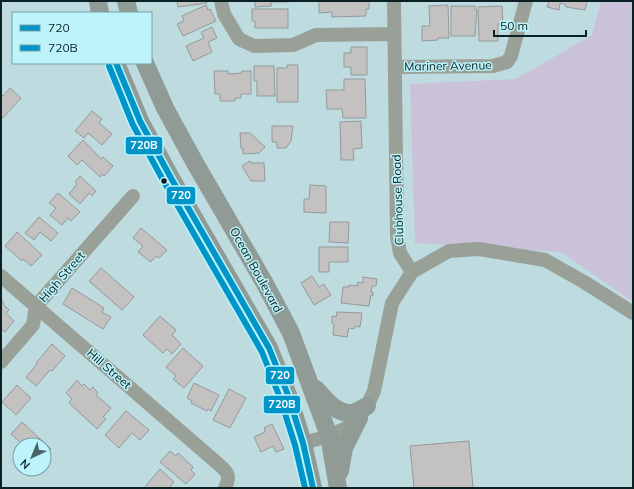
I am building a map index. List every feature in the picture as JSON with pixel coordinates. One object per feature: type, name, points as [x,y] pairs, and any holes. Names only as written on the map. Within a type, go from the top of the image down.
[{"type":"main road","points":[[98,1],[100,12]]},
{"type":"main road","points":[[126,1],[129,12]]},
{"type":"main road","points":[[116,64],[140,121],[171,178],[269,348],[288,395],[303,443],[313,488]]},
{"type":"main road","name":"Ocean Boulevard","points":[[145,64],[165,108],[194,164],[264,282],[288,327],[310,382],[329,436],[338,488]]},
{"type":"main road","points":[[310,382],[332,406],[342,412],[363,412]]},
{"type":"main road","points":[[338,488],[340,466],[344,448],[363,412]]},
{"type":"street","points":[[221,1],[224,14],[239,39],[254,46],[293,46],[316,35],[394,34]]},
{"type":"street","name":"Clubhouse Road","points":[[394,1],[397,236],[400,253],[412,272]]},
{"type":"street","name":"Mariner Avenue","points":[[395,67],[493,66],[505,63],[511,56],[526,1]]},
{"type":"street","name":"High Street","points":[[1,362],[34,325],[36,306],[133,196]]},
{"type":"street","points":[[303,443],[329,436],[350,426],[363,412],[374,391],[392,303],[412,272],[449,251],[479,249],[545,260],[584,282],[633,313]]},
{"type":"street","name":"Hill Street","points":[[1,276],[227,472],[228,481],[224,488]]},
{"type":"shaded area","points":[[601,1],[633,1],[633,302],[561,252],[415,243],[410,84],[516,79],[592,35]]},
{"type":"building","points":[[177,1],[207,1],[207,3],[178,7]]},
{"type":"building","points":[[255,1],[289,2],[271,2],[271,6],[255,7]]},
{"type":"building","points":[[319,1],[369,1],[369,9],[366,9],[366,16],[332,17],[332,12],[319,13]]},
{"type":"building","points":[[549,1],[587,1],[585,10],[566,7],[566,5],[560,3],[559,10],[547,7]]},
{"type":"building","points":[[206,5],[208,10],[210,9],[216,21],[183,36],[177,24],[184,21],[182,16]]},
{"type":"building","points":[[448,5],[449,38],[438,38],[438,40],[422,41],[422,26],[430,26],[429,6]]},
{"type":"building","points":[[451,6],[475,6],[475,10],[477,10],[475,36],[451,36]]},
{"type":"building","points":[[502,6],[503,23],[498,24],[498,41],[479,41],[478,7]]},
{"type":"building","points":[[252,9],[288,9],[288,28],[255,28],[255,21],[252,21]]},
{"type":"building","points":[[212,27],[217,38],[208,42],[212,52],[193,61],[186,46],[204,38],[201,32]]},
{"type":"building","points":[[351,47],[367,47],[367,75],[351,75],[351,67],[344,67],[344,53],[351,53]]},
{"type":"building","points":[[287,65],[298,65],[298,102],[277,102],[277,68],[287,68]]},
{"type":"building","points":[[254,66],[274,66],[275,96],[257,96],[257,81],[254,81]]},
{"type":"building","points":[[214,71],[228,71],[228,74],[251,71],[251,94],[241,94],[241,98],[235,98],[235,101],[220,101],[220,94],[215,94]]},
{"type":"building","points":[[344,79],[365,79],[366,118],[343,118],[342,109],[327,109],[326,90],[344,90]]},
{"type":"building","points":[[10,88],[21,98],[3,118],[1,117],[1,94],[3,96]]},
{"type":"building","points":[[92,111],[102,119],[99,123],[112,134],[102,145],[88,133],[84,138],[75,131]]},
{"type":"building","points":[[361,121],[362,148],[353,149],[354,160],[341,160],[340,122]]},
{"type":"building","points":[[272,126],[293,126],[291,141],[286,148],[277,148],[277,142],[272,142]]},
{"type":"building","points":[[240,133],[250,133],[265,147],[259,153],[243,154]]},
{"type":"building","points":[[83,140],[101,159],[103,157],[113,166],[104,176],[102,174],[100,177],[82,160],[77,165],[68,156]]},
{"type":"building","points":[[250,161],[251,163],[264,163],[265,181],[251,181],[242,166]]},
{"type":"building","points":[[80,176],[96,191],[92,196],[89,193],[80,204],[69,194],[77,184],[75,182]]},
{"type":"building","points":[[310,185],[326,186],[326,213],[304,212],[304,199],[309,199]]},
{"type":"building","points":[[58,193],[80,212],[71,221],[68,218],[62,225],[50,215],[56,208],[49,203]]},
{"type":"building","points":[[39,217],[58,233],[51,241],[40,232],[34,240],[25,233]]},
{"type":"building","points":[[330,222],[349,222],[348,243],[329,242]]},
{"type":"building","points":[[141,228],[167,250],[159,258],[156,256],[151,262],[138,252],[143,246],[133,238]]},
{"type":"building","points":[[17,232],[42,255],[31,266],[23,259],[22,261],[5,246]]},
{"type":"building","points":[[319,247],[348,247],[348,262],[329,262],[329,272],[319,272]]},
{"type":"building","points":[[101,268],[134,297],[122,310],[89,281]]},
{"type":"building","points":[[312,276],[319,287],[324,284],[331,295],[314,305],[301,283]]},
{"type":"building","points":[[363,277],[377,279],[376,286],[372,286],[371,292],[373,292],[373,296],[371,295],[369,306],[341,303],[343,287],[349,287],[349,285],[357,286],[358,282],[363,283]]},
{"type":"building","points":[[72,288],[104,308],[102,312],[111,317],[103,329],[63,304]]},
{"type":"building","points":[[1,299],[4,303],[3,304],[9,310],[6,313],[14,321],[5,332],[1,329]]},
{"type":"building","points":[[337,312],[362,313],[360,327],[355,326],[354,329],[349,328],[347,337],[333,335],[334,324],[332,323],[332,316],[336,317]]},
{"type":"building","points":[[160,316],[176,330],[172,335],[181,344],[172,354],[167,349],[163,353],[143,335]]},
{"type":"building","points":[[52,344],[65,356],[36,386],[26,377]]},
{"type":"building","points":[[183,348],[203,366],[184,388],[173,379],[176,376],[166,367]]},
{"type":"building","points":[[77,380],[82,386],[84,384],[90,390],[93,387],[98,393],[96,395],[111,408],[103,417],[106,419],[97,429],[69,403],[72,399],[66,393]]},
{"type":"building","points":[[194,383],[219,395],[211,411],[208,409],[207,411],[191,403],[192,401],[187,398]]},
{"type":"building","points":[[17,385],[31,398],[16,415],[2,402]]},
{"type":"building","points":[[229,389],[246,398],[230,428],[213,420]]},
{"type":"building","points":[[126,411],[149,430],[140,440],[132,433],[119,448],[105,435]]},
{"type":"building","points":[[22,422],[38,437],[14,437],[11,434]]},
{"type":"building","points":[[272,424],[284,449],[276,452],[273,446],[261,452],[254,437],[265,432],[264,428]]},
{"type":"building","points":[[469,441],[473,488],[414,488],[410,446]]},
{"type":"building","points":[[170,451],[176,456],[178,453],[193,467],[191,470],[195,474],[186,484],[160,462]]},
{"type":"building","points":[[160,469],[174,482],[169,488],[144,488]]},
{"type":"transit line","name":"720","points":[[116,64],[140,121],[171,178],[269,348],[288,395],[303,443],[313,488]]},
{"type":"transit line","name":"720B","points":[[109,66],[133,125],[164,182],[262,352],[280,398],[295,445],[305,488]]}]
